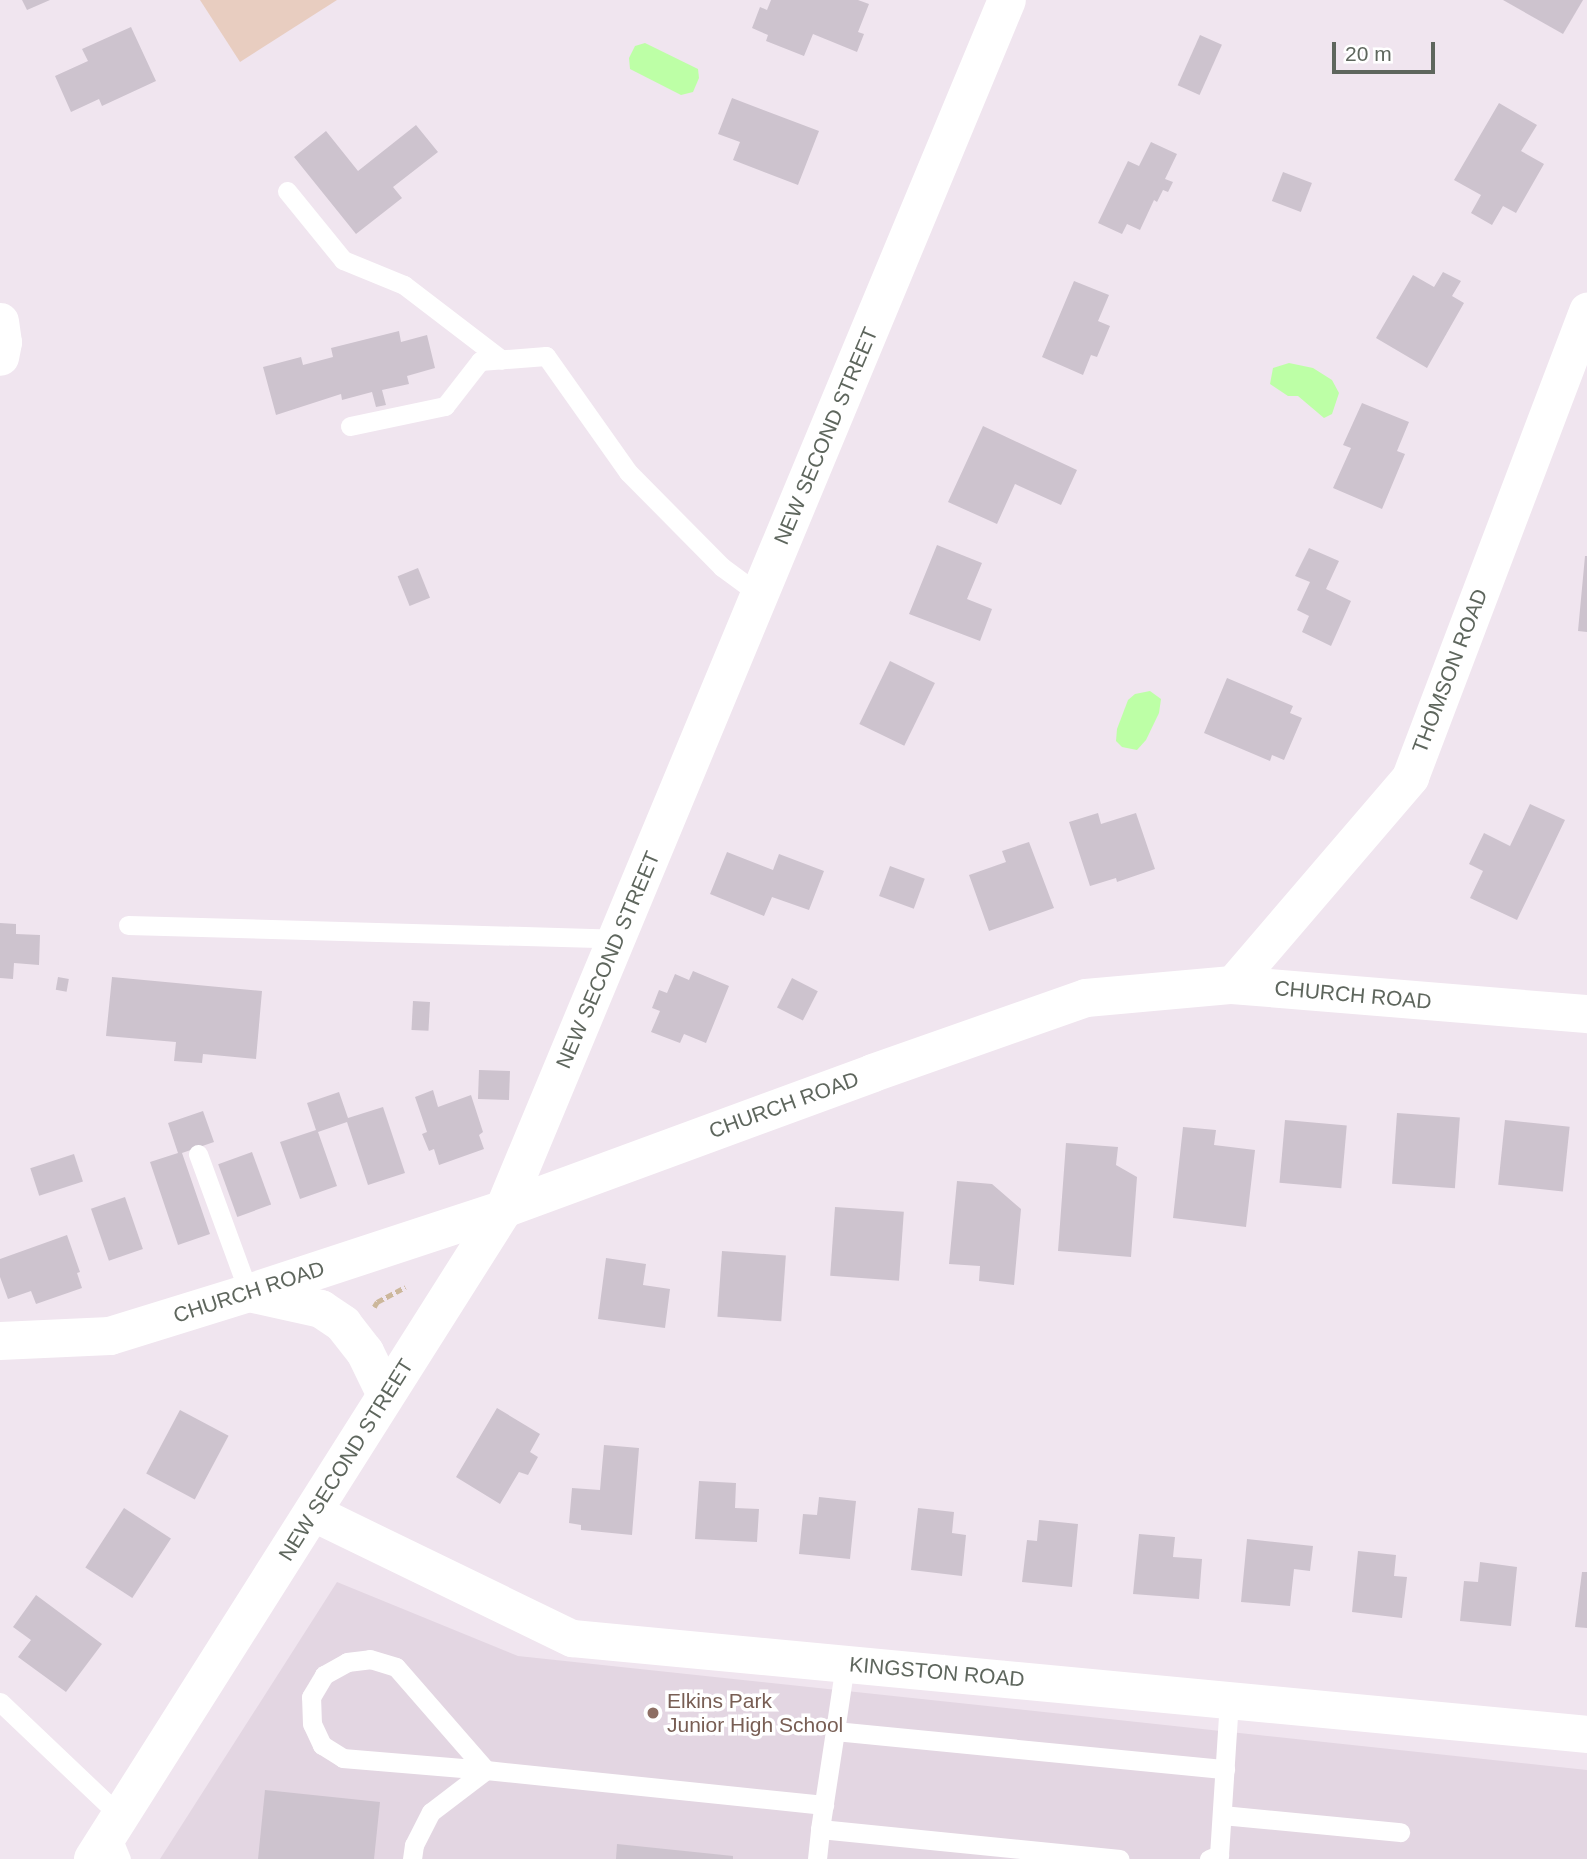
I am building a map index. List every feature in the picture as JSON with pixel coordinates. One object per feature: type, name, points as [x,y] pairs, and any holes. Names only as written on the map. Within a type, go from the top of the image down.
[{"type":"street","name":"NEW SECOND STREET","points":[[111,1841],[385,1394],[504,1209],[1007,0]]},
{"type":"street","name":"THOMSON ROAD","points":[[1232,985],[1410,776],[1587,310]]},
{"type":"street","points":[[0,321],[3,342],[0,357]]},
{"type":"street","name":"CHURCH ROAD","points":[[0,1341],[110,1336],[249,1293],[504,1209],[1086,998],[1232,985],[1587,1014]]},
{"type":"street","points":[[249,1293],[321,1309],[343,1324],[365,1352],[385,1394]]},
{"type":"street","name":"KINGSTON ROAD","points":[[314,1513],[572,1638],[1587,1734]]},
{"type":"lane","points":[[287,191],[343,260],[404,285],[502,360]]},
{"type":"lane","points":[[350,426],[444,406],[480,361],[546,356],[628,472],[722,567],[760,595]]},
{"type":"lane","points":[[128,925],[616,939]]},
{"type":"lane","points":[[198,1154],[249,1293]]},
{"type":"lane","points":[[486,1770],[396,1667],[370,1659],[347,1662],[324,1675],[311,1697],[312,1724],[322,1745],[343,1758],[824,1805]]},
{"type":"lane","points":[[817,1859],[845,1664]]},
{"type":"lane","points":[[1216,1858],[1222,1815],[1229,1700]]},
{"type":"lane","points":[[0,1702],[111,1841]]},
{"type":"lane","points":[[835,1731],[1225,1769]]},
{"type":"lane","points":[[412,1859],[414,1845],[431,1812],[486,1770]]},
{"type":"lane","points":[[1222,1815],[1400,1832]]},
{"type":"lane","points":[[820,1829],[1119,1859]]},
{"type":"path","points":[[373,1311],[377,1302],[405,1287]]},
{"type":"shaded area","points":[[200,0],[337,0],[240,62]]},
{"type":"shaded area","points":[[645,43],[698,69],[699,78],[693,92],[681,95],[630,69],[629,58],[635,46]]},
{"type":"shaded area","points":[[1289,363],[1313,368],[1332,380],[1339,393],[1332,414],[1324,418],[1298,396],[1288,396],[1270,384],[1273,368]]},
{"type":"shaded area","points":[[1150,691],[1161,699],[1159,713],[1146,740],[1137,750],[1122,747],[1116,741],[1117,729],[1128,700],[1135,694]]},
{"type":"shaded area","name":"Elkins Park Junior High School","points":[[337,1582],[518,1656],[1587,1770],[1587,1859],[160,1859]]},
{"type":"building","points":[[22,0],[50,0],[27,10]]},
{"type":"building","points":[[771,0],[858,0],[869,4],[858,32],[864,34],[857,52],[813,34],[804,56],[766,41],[768,35],[752,28],[760,7],[767,10]]},
{"type":"building","points":[[1503,0],[1583,0],[1563,34]]},
{"type":"building","points":[[131,27],[156,81],[102,106],[99,99],[71,112],[55,76],[88,61],[82,49]]},
{"type":"building","points":[[1200,35],[1222,45],[1200,95],[1178,85]]},
{"type":"building","points":[[732,98],[819,131],[798,185],[733,160],[740,142],[718,134]]},
{"type":"building","points":[[1499,103],[1537,125],[1521,151],[1544,164],[1516,213],[1503,206],[1492,225],[1471,213],[1481,195],[1454,180]]},
{"type":"building","points":[[416,125],[438,152],[393,187],[402,198],[356,234],[294,157],[326,131],[358,171]]},
{"type":"building","points":[[1151,142],[1177,154],[1165,179],[1173,182],[1168,192],[1163,190],[1157,202],[1154,200],[1140,230],[1127,224],[1122,234],[1098,223],[1128,161],[1139,166]]},
{"type":"building","points":[[1283,172],[1312,183],[1301,212],[1272,201]]},
{"type":"building","points":[[1443,272],[1461,281],[1452,296],[1464,303],[1427,368],[1376,338],[1413,275],[1434,287]]},
{"type":"building","points":[[1074,281],[1109,295],[1098,321],[1110,326],[1097,357],[1091,355],[1083,375],[1042,357]]},
{"type":"building","points":[[399,331],[401,342],[427,335],[435,368],[407,376],[409,384],[382,390],[386,405],[376,407],[372,392],[342,400],[341,394],[276,415],[263,367],[301,357],[303,365],[333,357],[331,348]]},
{"type":"building","points":[[1362,403],[1409,422],[1397,451],[1405,454],[1382,509],[1333,488],[1351,448],[1343,445]]},
{"type":"building","points":[[983,426],[1077,470],[1061,505],[1015,484],[997,524],[948,502]]},
{"type":"building","points":[[937,545],[982,563],[967,599],[992,609],[980,641],[909,614]]},
{"type":"building","points":[[1309,548],[1339,561],[1326,589],[1351,601],[1331,646],[1302,632],[1309,616],[1297,610],[1310,582],[1295,576]]},
{"type":"building","points":[[1587,556],[1587,632],[1578,631]]},
{"type":"building","points":[[418,568],[430,598],[410,606],[398,576]]},
{"type":"building","points":[[890,661],[935,683],[904,746],[859,724]]},
{"type":"building","points":[[1227,678],[1293,706],[1290,713],[1302,718],[1284,760],[1272,755],[1270,761],[1204,733]]},
{"type":"building","points":[[1530,804],[1565,820],[1517,920],[1470,898],[1483,871],[1469,864],[1484,833],[1510,846]]},
{"type":"building","points":[[1098,813],[1101,824],[1136,813],[1155,869],[1117,882],[1116,878],[1090,886],[1069,822]]},
{"type":"building","points":[[1029,842],[1054,908],[989,931],[969,875],[1006,862],[1002,851]]},
{"type":"building","points":[[727,852],[773,870],[779,854],[824,871],[809,910],[772,897],[764,916],[710,894]]},
{"type":"building","points":[[890,866],[925,879],[914,909],[879,896]]},
{"type":"building","points":[[0,923],[16,924],[16,934],[40,935],[39,965],[14,963],[13,979],[0,978]]},
{"type":"building","points":[[693,971],[729,986],[706,1043],[684,1034],[680,1043],[651,1032],[660,1011],[652,1008],[659,990],[667,993],[675,974],[689,980]]},
{"type":"building","points":[[58,977],[69,979],[67,992],[56,990]]},
{"type":"building","points":[[112,977],[262,991],[256,1059],[203,1054],[202,1063],[174,1061],[176,1042],[106,1036]]},
{"type":"building","points":[[792,978],[818,991],[803,1021],[777,1007]]},
{"type":"building","points":[[413,1001],[430,1002],[428,1031],[411,1030]]},
{"type":"building","points":[[479,1070],[510,1071],[509,1100],[478,1099]]},
{"type":"building","points":[[433,1090],[438,1107],[471,1095],[483,1132],[479,1135],[484,1149],[439,1165],[434,1149],[429,1151],[422,1134],[427,1132],[415,1097]]},
{"type":"building","points":[[339,1092],[348,1118],[383,1107],[405,1173],[368,1185],[347,1122],[318,1132],[337,1186],[300,1199],[280,1142],[316,1130],[307,1103]]},
{"type":"building","points":[[203,1111],[214,1142],[182,1153],[210,1234],[178,1245],[150,1162],[178,1153],[168,1123]]},
{"type":"building","points":[[1397,1113],[1460,1117],[1455,1188],[1392,1184]]},
{"type":"building","points":[[1285,1120],[1347,1125],[1341,1188],[1280,1183]]},
{"type":"building","points":[[1505,1120],[1570,1127],[1563,1191],[1498,1185]]},
{"type":"building","points":[[1183,1127],[1216,1130],[1214,1145],[1255,1150],[1246,1227],[1173,1218]]},
{"type":"building","points":[[1066,1143],[1118,1147],[1116,1165],[1137,1177],[1131,1257],[1058,1251]]},
{"type":"building","points":[[252,1152],[271,1205],[237,1217],[218,1164]]},
{"type":"building","points":[[74,1154],[83,1182],[39,1196],[30,1168]]},
{"type":"building","points":[[957,1181],[992,1184],[1021,1209],[1014,1285],[979,1281],[980,1266],[949,1264]]},
{"type":"building","points":[[125,1197],[143,1249],[109,1261],[91,1209]]},
{"type":"building","points":[[835,1207],[904,1212],[899,1281],[830,1276]]},
{"type":"building","points":[[67,1235],[80,1272],[77,1273],[82,1288],[36,1304],[31,1291],[8,1299],[0,1277],[0,1259]]},
{"type":"building","points":[[722,1251],[786,1255],[781,1321],[717,1317]]},
{"type":"building","points":[[606,1258],[646,1264],[643,1285],[670,1289],[665,1328],[598,1319]]},
{"type":"building","points":[[497,1408],[540,1434],[530,1452],[538,1457],[528,1475],[519,1472],[500,1504],[456,1477]]},
{"type":"building","points":[[180,1410],[229,1436],[195,1499],[146,1474]]},
{"type":"building","points":[[604,1445],[639,1448],[632,1535],[581,1530],[581,1525],[569,1523],[572,1488],[600,1490]]},
{"type":"building","points":[[699,1481],[736,1483],[735,1508],[759,1509],[757,1542],[695,1539]]},
{"type":"building","points":[[819,1497],[856,1501],[850,1559],[799,1554],[803,1514],[817,1515]]},
{"type":"building","points":[[124,1508],[171,1538],[132,1598],[85,1568]]},
{"type":"building","points":[[918,1508],[954,1512],[952,1533],[966,1535],[962,1576],[911,1570]]},
{"type":"building","points":[[1039,1520],[1078,1524],[1072,1587],[1022,1582],[1027,1540],[1037,1541]]},
{"type":"building","points":[[1139,1534],[1175,1537],[1173,1557],[1202,1559],[1199,1599],[1133,1594]]},
{"type":"building","points":[[1247,1539],[1313,1546],[1310,1571],[1294,1569],[1290,1606],[1241,1602]]},
{"type":"building","points":[[1358,1551],[1396,1555],[1394,1576],[1407,1577],[1402,1618],[1352,1612]]},
{"type":"building","points":[[1480,1562],[1517,1567],[1511,1626],[1460,1621],[1464,1581],[1478,1582]]},
{"type":"building","points":[[1582,1572],[1587,1572],[1587,1628],[1575,1627]]},
{"type":"building","points":[[36,1595],[102,1644],[66,1692],[18,1657],[31,1640],[13,1627]]},
{"type":"building","points":[[265,1790],[380,1802],[374,1859],[258,1859]]},
{"type":"building","points":[[617,1844],[733,1856],[733,1859],[616,1859]]},
{"type":"place","name":"Elkins Park Junior High School","points":[[653,1713]]}]
